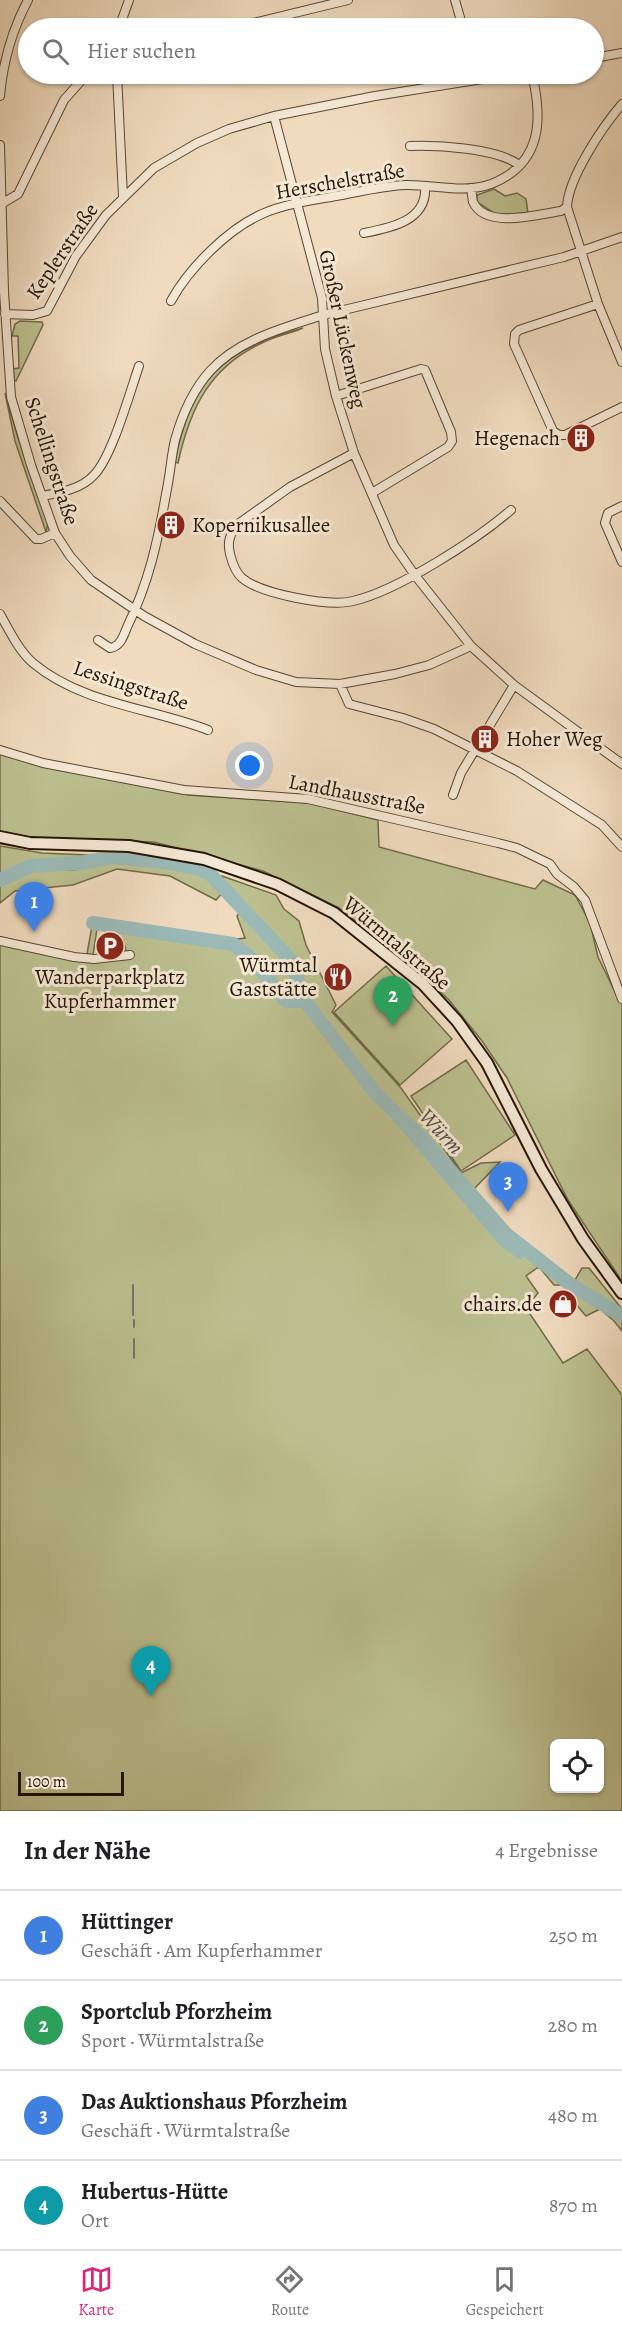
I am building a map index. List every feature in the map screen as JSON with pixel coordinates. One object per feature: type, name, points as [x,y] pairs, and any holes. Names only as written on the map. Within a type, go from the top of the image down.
[{"type":"main road","name":"Würmtalstraße","points":[[0,837],[30,843],[129,846],[204,860],[277,884],[334,913],[423,984],[457,1021],[487,1063],[541,1169],[583,1239],[622,1293]]},
{"type":"street","points":[[20,18],[28,0]]},
{"type":"street","points":[[123,18],[129,0]]},
{"type":"street","points":[[284,18],[348,0]]},
{"type":"street","points":[[455,0],[460,18]]},
{"type":"street","points":[[0,96],[4,66],[18,24]]},
{"type":"street","points":[[604,56],[622,53]]},
{"type":"street","points":[[3,203],[18,194],[64,100],[78,84]]},
{"type":"street","points":[[117,84],[123,197]]},
{"type":"street","name":"Keplerstraße","points":[[5,314],[33,315],[47,311],[87,240],[106,215],[154,168],[188,148],[229,129],[274,116],[437,84]]},
{"type":"street","name":"Herschelstraße","points":[[171,301],[188,274],[224,239],[262,214],[298,203],[387,187],[471,188],[489,185],[505,178],[524,161],[536,140],[540,114],[534,84]]},
{"type":"street","points":[[622,104],[607,123],[576,176],[567,207],[598,304],[622,362]]},
{"type":"street","name":"Großer Lückenweg","points":[[274,116],[322,298],[325,349],[336,396],[354,453],[394,545],[471,646],[514,685],[622,764]]},
{"type":"street","name":"Schellingstraße","points":[[0,145],[5,314],[11,397],[19,428],[55,533],[70,556],[92,580],[135,610],[195,644],[256,670],[296,682],[340,684],[395,674],[429,665],[471,646]]},
{"type":"street","points":[[410,146],[439,145],[470,150],[501,157],[519,165]]},
{"type":"street","points":[[363,233],[401,224],[410,219],[424,201],[425,186]]},
{"type":"street","points":[[471,188],[474,203],[483,211],[506,219],[561,211],[567,207]]},
{"type":"street","points":[[98,640],[110,648],[119,644],[135,610],[150,573],[181,420],[194,393],[218,363],[239,348],[273,332],[324,315],[564,257],[622,237]]},
{"type":"street","points":[[598,304],[519,330],[515,334],[514,344],[553,431],[559,435],[565,435],[622,407]]},
{"type":"street","points":[[42,496],[63,492],[83,483],[93,477],[100,468],[120,422],[139,366]]},
{"type":"street","points":[[336,396],[421,369],[425,370],[451,432],[452,441],[448,447],[372,493]]},
{"type":"street","points":[[354,453],[290,488],[238,524],[229,539],[229,547],[240,577],[267,590],[310,600],[339,604],[366,598],[414,574],[481,533],[512,510]]},
{"type":"street","points":[[0,501],[36,539],[55,533]]},
{"type":"street","points":[[622,506],[608,513],[605,523],[622,561]]},
{"type":"street","name":"Lessingstraße","points":[[0,614],[9,631],[32,661],[64,683],[109,701],[185,721],[208,730]]},
{"type":"street","points":[[340,684],[349,704],[403,718],[434,729],[517,771],[602,825],[622,847]]},
{"type":"street","points":[[453,795],[461,772],[514,685]]},
{"type":"street","name":"Landhausstraße","points":[[0,750],[43,763],[184,790],[308,799],[517,848],[550,864],[557,874],[574,887],[585,900],[622,999]]},
{"type":"street","points":[[0,941],[74,957],[94,959],[130,955]]},
{"type":"green space","points":[[494,189],[505,196],[517,193],[526,199],[528,213],[497,215],[477,202],[477,195]]},
{"type":"green space","points":[[20,321],[42,322],[43,325],[16,381],[13,369],[19,368],[18,336],[12,336],[15,324]]},
{"type":"green space","points":[[303,328],[269,340],[245,352],[216,376],[196,407],[178,463],[175,462],[190,410],[201,389],[215,372],[252,346],[275,336]]},
{"type":"green space","points":[[5,393],[48,524],[46,532],[15,441]]},
{"type":"green space","points":[[0,754],[188,795],[309,803],[378,820],[379,847],[535,889],[543,880],[575,895],[590,923],[598,957],[619,1000],[622,1000],[622,1281],[568,1200],[507,1078],[482,1041],[449,1000],[421,973],[339,908],[263,871],[154,842],[23,838],[0,832]]},
{"type":"green space","points":[[0,846],[42,853],[88,855],[99,858],[31,865],[0,878]]},
{"type":"green space","points":[[111,859],[191,870],[206,875],[224,891],[216,900],[170,876],[117,869],[73,885],[15,891],[0,903],[0,884],[37,868],[73,870],[97,866]]},
{"type":"green space","points":[[222,876],[276,895],[284,909],[299,921],[306,945],[336,1005],[332,1012],[401,1088],[461,1173],[481,1163],[500,1162],[471,1192],[501,1225],[568,1280],[560,1285],[554,1285],[540,1268],[537,1268],[526,1276],[538,1293],[526,1308],[563,1363],[587,1349],[622,1395],[622,1811],[0,1811],[0,943],[61,956],[128,957],[123,940],[106,928],[97,929],[93,955],[87,954],[93,920],[99,919],[229,940],[245,938],[237,916],[244,906],[222,880]]},
{"type":"green space","points":[[386,966],[452,1039],[400,1085],[334,1012]]},
{"type":"green space","points":[[466,1060],[515,1135],[461,1171],[411,1096]]},
{"type":"green space","points":[[582,1268],[589,1268],[622,1309],[622,1331],[600,1309],[586,1316],[567,1294]]},
{"type":"waterway","name":"Würm","points":[[0,880],[31,866],[80,863],[112,857],[164,862],[197,868],[210,874],[290,959],[305,1001],[375,1093],[422,1138],[506,1234],[570,1284],[622,1316]]},
{"type":"waterway","name":"Würm","points":[[93,923],[233,944],[249,956],[286,1001],[305,1001]]},
{"type":"waterway","points":[[375,1093],[502,1242],[520,1255]]},
{"type":"waterway","points":[[133,1285],[133,1315]]},
{"type":"waterway","points":[[134,1320],[134,1327]]},
{"type":"waterway","points":[[134,1339],[134,1358]]},
{"type":"place","name":"Hegenach","points":[[581,438]]},
{"type":"place","name":"Kopernikusallee","points":[[171,525]]},
{"type":"place","name":"Hoher Weg","points":[[485,739]]},
{"type":"place","name":"Hüttinger","points":[[34,932]]},
{"type":"place","name":"Wanderparkplatz Kupferhammer","points":[[110,946]]},
{"type":"place","name":"Würmtal Gaststätte","points":[[338,977]]},
{"type":"place","name":"Sportclub Pforzheim","points":[[393,1026]]},
{"type":"place","name":"Das Auktionshaus Pforzheim","points":[[508,1212]]},
{"type":"place","name":"chairs.de","points":[[563,1304]]},
{"type":"place","name":"Hubertus-Hütte","points":[[151,1696]]}]
